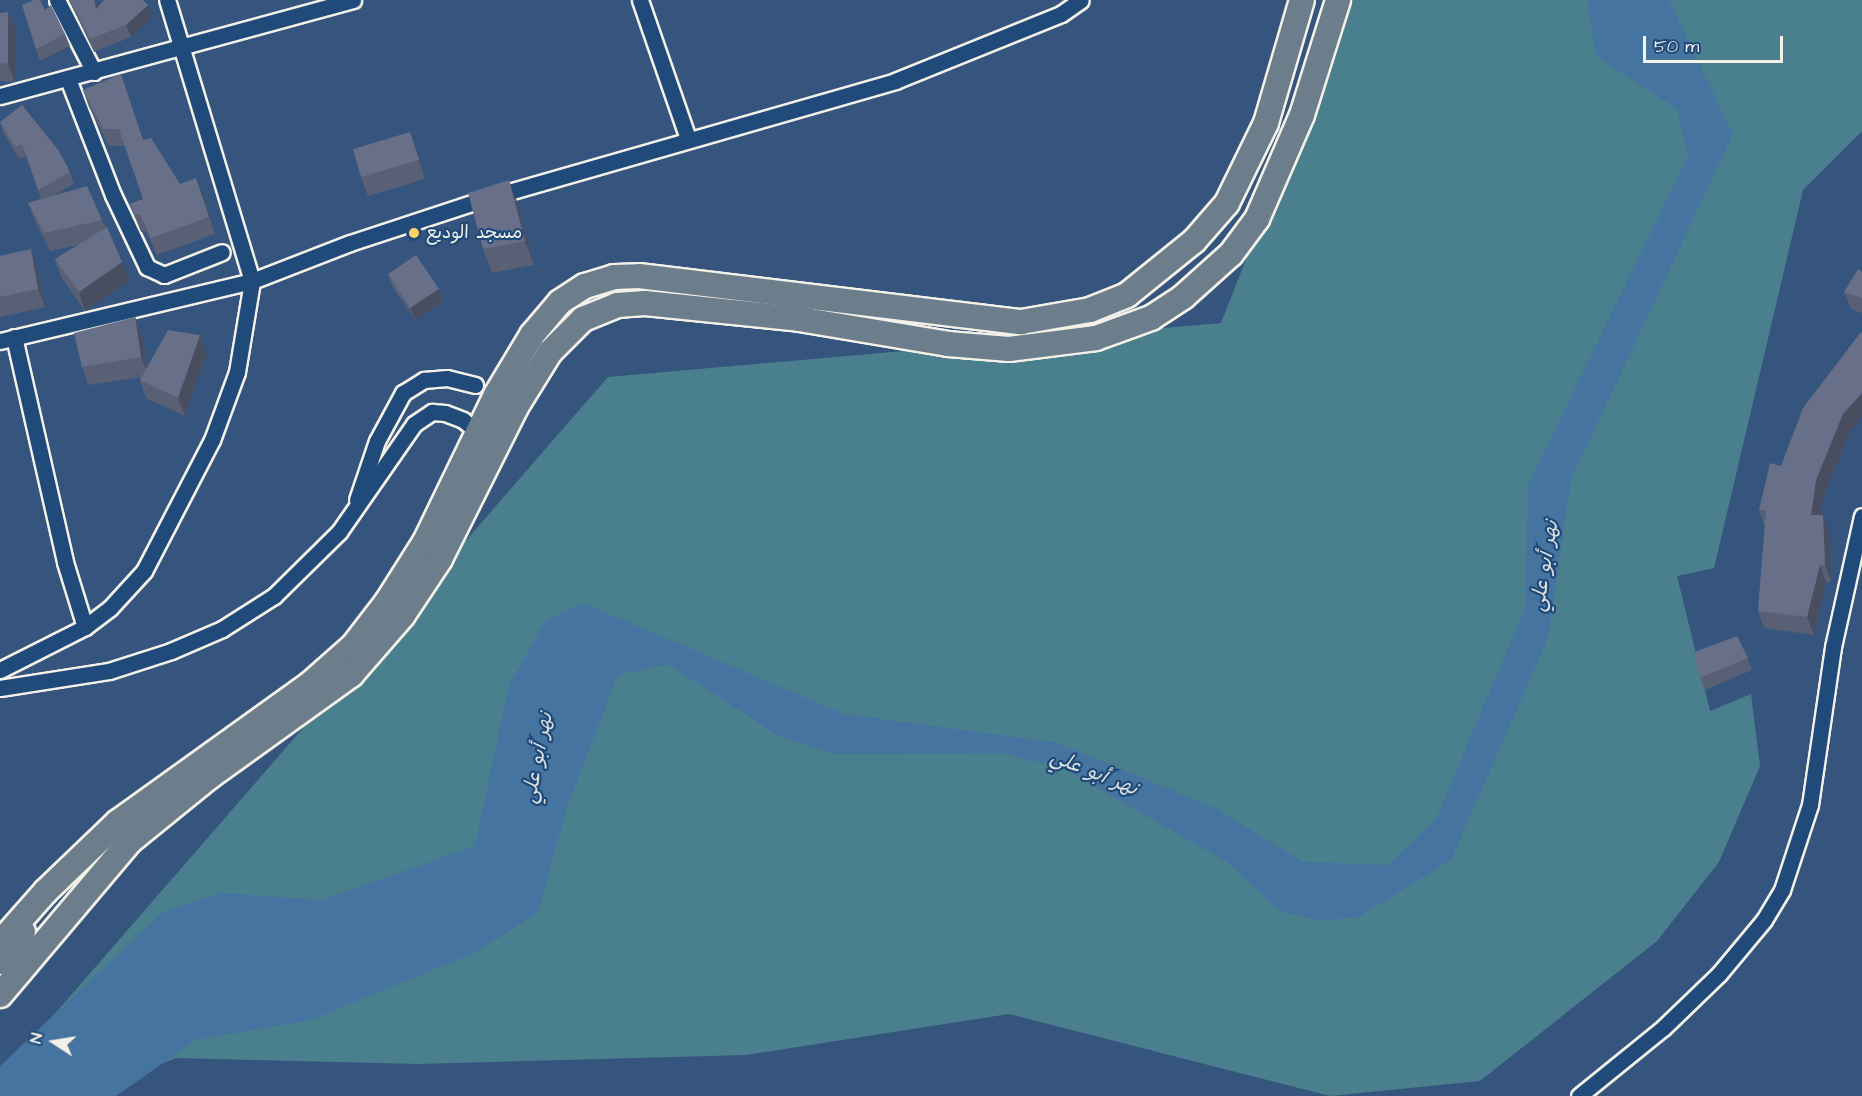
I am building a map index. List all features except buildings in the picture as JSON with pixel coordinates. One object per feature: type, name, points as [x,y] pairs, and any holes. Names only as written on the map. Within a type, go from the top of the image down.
[{"type":"main road","points":[[0,943],[46,891],[118,822],[310,684],[353,646],[387,602],[425,543],[478,432],[532,335],[560,302],[585,286],[614,277],[704,282],[995,321],[1047,319],[1090,310],[1127,295],[1194,242],[1227,203],[1266,123],[1302,0]]},
{"type":"main road","points":[[0,995],[130,841],[209,777],[351,675],[403,615],[440,559],[511,404],[565,334],[583,319],[616,305],[700,308],[948,344],[1009,349],[1096,338],[1151,318],[1183,297],[1231,254],[1257,219],[1310,87],[1338,0]]},
{"type":"main road","points":[[1279,78],[1310,87]]},
{"type":"main road","points":[[0,963],[46,891]]},
{"type":"street","points":[[57,0],[94,72]]},
{"type":"street","points":[[0,670],[85,627],[110,608],[144,571],[194,477],[237,372],[252,281],[167,0]]},
{"type":"street","points":[[0,96],[353,0]]},
{"type":"street","points":[[640,0],[688,139]]},
{"type":"street","points":[[85,627],[65,562],[7,339],[252,281],[361,239],[688,139],[895,81],[1061,14],[1081,0]]},
{"type":"street","points":[[68,79],[113,195],[147,267],[164,275],[222,252]]},
{"type":"street","points":[[353,511],[372,451],[403,393],[424,380],[447,378],[475,385]]},
{"type":"street","points":[[0,688],[109,671],[171,651],[252,613],[294,578],[353,511],[414,424],[425,416],[445,413],[463,420],[478,432]]},
{"type":"street","points":[[1579,1096],[1663,1028],[1719,974],[1764,920],[1782,890],[1810,805],[1833,648],[1862,516]]},
{"type":"green space","points":[[1348,0],[1862,0],[1862,131],[1803,190],[1714,568],[1677,576],[1710,711],[1751,694],[1760,766],[1719,862],[1657,941],[1480,1081],[1330,1096],[1009,1014],[746,1055],[418,1064],[176,1058],[83,1096],[10,1096],[19,1055],[608,377],[1221,323]]},
{"type":"water","name":"نهر أبو علي","points":[[1587,0],[1669,0],[1733,134],[1571,480],[1548,638],[1451,860],[1358,917],[1321,921],[1278,910],[1229,863],[1064,769],[1005,753],[835,754],[777,735],[668,664],[618,675],[567,807],[538,913],[474,953],[311,1020],[196,1040],[116,1096],[0,1096],[0,1066],[164,911],[220,893],[322,900],[475,846],[509,685],[546,620],[583,603],[844,714],[1058,743],[1217,809],[1303,862],[1389,865],[1436,819],[1525,608],[1528,485],[1688,156],[1677,109],[1596,56]]},
{"type":"place","name":"مسجد الوديع","points":[[414,233]]}]
